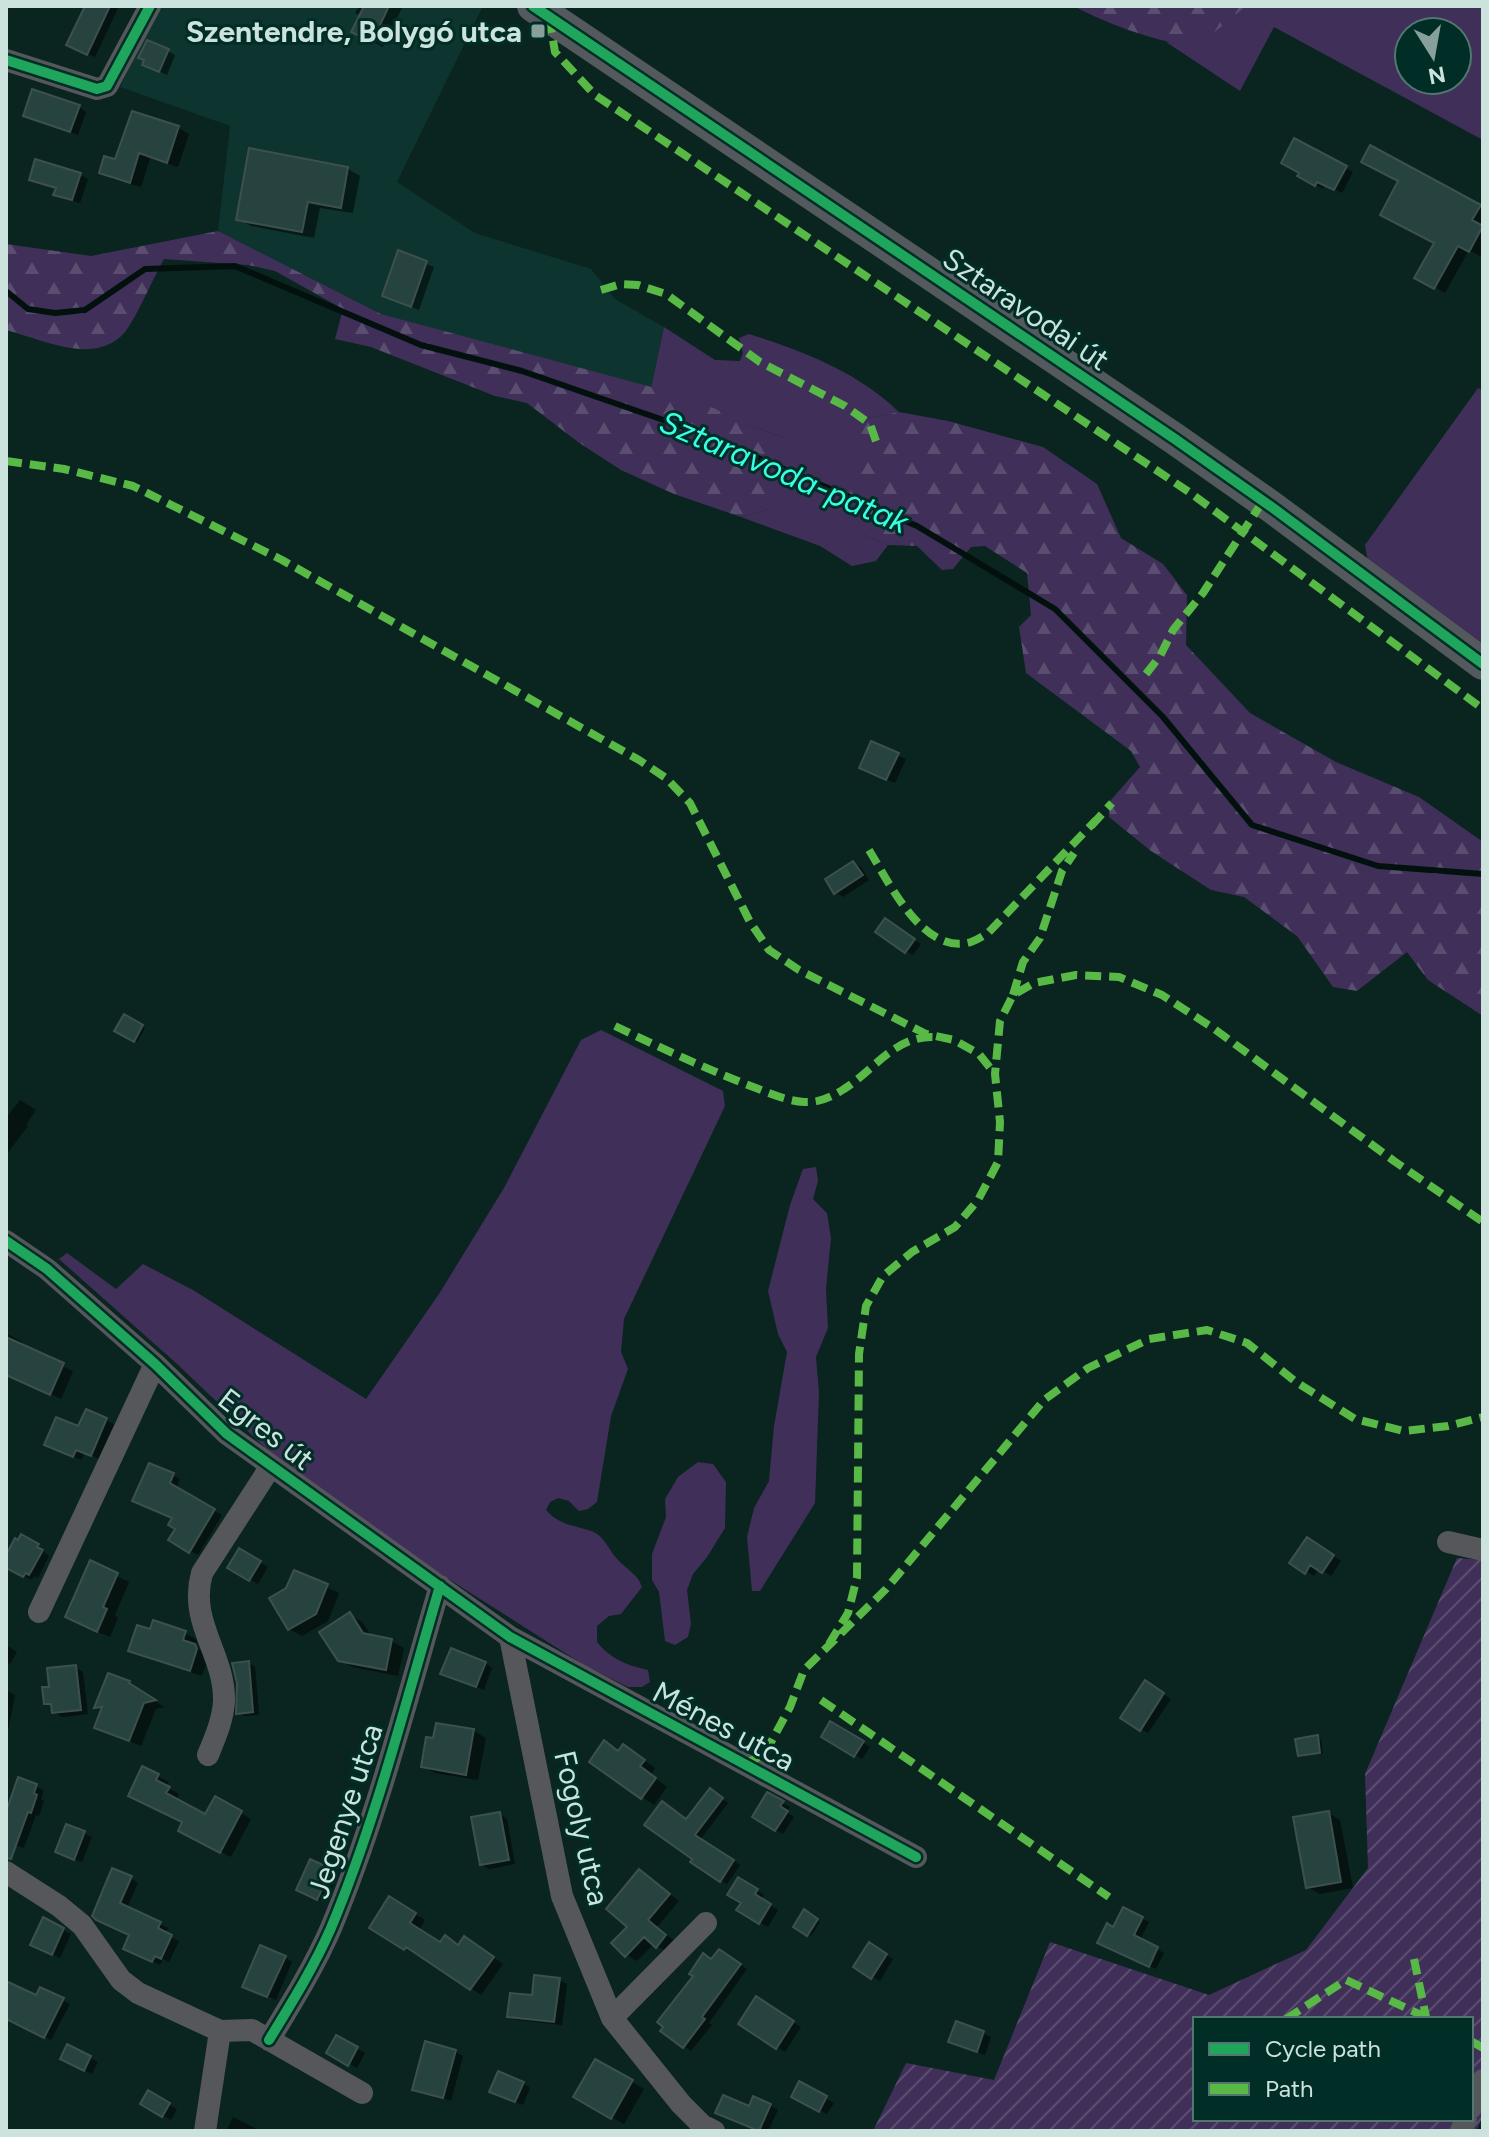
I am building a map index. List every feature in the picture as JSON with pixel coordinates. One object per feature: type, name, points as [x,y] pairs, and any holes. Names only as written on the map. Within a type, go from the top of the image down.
[{"type":"street","points":[[6,60],[97,89],[107,86],[150,6]]},
{"type":"street","name":"Sztaravodai út","points":[[533,6],[1175,439],[1483,664]]},
{"type":"street","name":"Egres út","points":[[6,1241],[47,1269],[155,1364],[227,1434],[510,1637]]},
{"type":"street","points":[[39,1612],[155,1364]]},
{"type":"street","points":[[208,1755],[222,1717],[224,1698],[199,1616],[199,1585],[202,1573],[271,1466]]},
{"type":"street","points":[[1448,1542],[1483,1550]]},
{"type":"street","name":"Jegenye utca","points":[[269,2040],[298,1993],[330,1930],[367,1832],[440,1586]]},
{"type":"street","name":"Ménes utca","points":[[510,1637],[916,1857]]},
{"type":"street","name":"Fogoly utca","points":[[510,1637],[562,1896],[612,2018],[681,2104],[702,2125],[714,2131]]},
{"type":"street","points":[[6,1872],[59,1906],[82,1925],[121,1980],[138,1993],[220,2031],[252,2030],[362,2093]]},
{"type":"street","points":[[612,2018],[706,1923]]},
{"type":"street","points":[[205,2131],[220,2031]]},
{"type":"street","points":[[1473,2103],[1483,2080]]},
{"type":"shaded area","points":[[160,6],[483,6],[397,182],[475,233],[591,269],[615,299],[664,327],[651,388],[381,314],[218,231],[230,126],[120,87]]},
{"type":"green space","points":[[1074,6],[1246,6],[1202,41],[1185,44],[1134,32]]},
{"type":"green space","points":[[1246,6],[1483,6],[1483,140],[1402,96],[1473,96],[1473,16],[1393,16],[1393,91],[1274,27],[1240,91],[1166,42],[1197,43]]},
{"type":"green space","points":[[218,231],[381,314],[692,398],[787,439],[797,465],[772,508],[741,517],[674,494],[621,470],[527,403],[495,396],[371,347],[335,339],[343,309],[275,271],[248,265],[164,259],[125,332],[99,348],[68,348],[6,330],[6,244],[91,256]]},
{"type":"green space","points":[[664,327],[715,360],[740,361],[743,353],[739,338],[749,334],[789,348],[848,374],[899,412],[867,418],[860,533],[888,545],[876,561],[852,566],[820,546],[741,517],[772,508],[787,439],[651,388]]},
{"type":"green space","points":[[1478,388],[1483,390],[1483,650],[1368,562],[1365,545]]},
{"type":"green space","points":[[899,412],[948,421],[1043,447],[1097,484],[1121,538],[1163,564],[1187,595],[1186,645],[1250,713],[1336,762],[1419,797],[1483,842],[1483,1016],[1428,980],[1407,952],[1357,991],[1333,987],[1297,936],[1244,897],[1211,890],[1151,851],[1109,817],[1110,801],[1140,767],[1131,751],[1026,673],[1019,627],[1031,615],[1027,573],[985,546],[971,547],[953,569],[942,570],[917,546],[888,545],[860,533],[849,510],[853,455],[867,418]]},
{"type":"green space","points":[[601,1030],[723,1091],[725,1106],[624,1319],[621,1352],[628,1369],[611,1416],[597,1502],[579,1511],[569,1501],[558,1498],[550,1502],[546,1510],[561,1522],[600,1536],[640,1582],[642,1587],[621,1614],[609,1616],[597,1626],[597,1642],[620,1660],[648,1670],[650,1682],[642,1687],[628,1687],[584,1665],[425,1564],[277,1459],[176,1363],[59,1259],[67,1253],[116,1289],[143,1264],[193,1290],[366,1399],[439,1294],[504,1188],[581,1040]]},
{"type":"green space","points":[[816,1167],[818,1181],[813,1199],[827,1213],[831,1238],[826,1289],[828,1328],[816,1357],[819,1393],[815,1503],[760,1591],[752,1591],[747,1537],[754,1508],[769,1481],[774,1426],[787,1352],[778,1334],[768,1291],[790,1205],[803,1169]]},
{"type":"green space","points":[[698,1462],[713,1464],[726,1482],[725,1528],[693,1574],[687,1590],[691,1624],[688,1637],[675,1645],[665,1641],[659,1592],[652,1580],[652,1554],[666,1517],[665,1499],[678,1477]]},
{"type":"green space","points":[[1457,1558],[1483,1560],[1483,2116],[1476,2131],[873,2131],[906,2063],[994,2080],[1050,1942],[1209,1995],[1306,1950],[1368,1868],[1365,1774]]},
{"type":"building","points":[[85,6],[110,6],[87,55],[66,45]]},
{"type":"building","points":[[364,6],[389,6],[372,42],[351,32]]},
{"type":"building","points":[[147,40],[169,49],[159,72],[142,65],[144,60],[138,58]]},
{"type":"building","points":[[32,89],[80,105],[70,132],[23,116]]},
{"type":"building","points":[[132,111],[179,126],[167,163],[139,153],[130,183],[99,173],[104,156],[115,159]]},
{"type":"building","points":[[1294,138],[1347,166],[1334,190],[1317,182],[1315,186],[1281,163]]},
{"type":"building","points":[[1370,145],[1481,205],[1472,220],[1483,226],[1469,252],[1458,246],[1434,289],[1414,278],[1434,243],[1380,215],[1398,181],[1361,162]]},
{"type":"building","points":[[249,148],[348,167],[341,208],[308,202],[302,232],[236,220]]},
{"type":"building","points":[[35,159],[81,173],[72,200],[53,195],[56,188],[29,180]]},
{"type":"building","points":[[398,250],[427,261],[411,307],[382,296]]},
{"type":"building","points":[[871,741],[899,753],[886,780],[859,768]]},
{"type":"building","points":[[853,861],[863,875],[834,894],[825,879]]},
{"type":"building","points":[[885,918],[915,939],[905,953],[875,932]]},
{"type":"building","points":[[124,1014],[143,1025],[134,1042],[114,1031]]},
{"type":"building","points":[[6,1337],[64,1363],[50,1395],[6,1375]]},
{"type":"building","points":[[86,1409],[107,1418],[91,1456],[76,1450],[73,1457],[44,1445],[56,1417],[78,1426]]},
{"type":"building","points":[[149,1463],[174,1473],[170,1483],[215,1509],[189,1553],[168,1540],[175,1529],[168,1525],[172,1518],[132,1501]]},
{"type":"building","points":[[21,1534],[39,1544],[37,1547],[43,1550],[29,1575],[26,1573],[23,1577],[6,1568],[6,1555],[15,1538],[18,1540]]},
{"type":"building","points":[[1307,1537],[1334,1555],[1322,1573],[1310,1565],[1305,1574],[1289,1563]]},
{"type":"building","points":[[239,1548],[261,1561],[249,1581],[227,1568]]},
{"type":"building","points":[[90,1560],[118,1573],[103,1607],[107,1609],[97,1632],[65,1617]]},
{"type":"building","points":[[294,1570],[328,1584],[316,1614],[288,1630],[269,1598],[286,1588]]},
{"type":"building","points":[[350,1612],[363,1633],[392,1639],[386,1670],[338,1661],[319,1632]]},
{"type":"building","points":[[153,1620],[186,1631],[183,1640],[195,1644],[197,1649],[190,1671],[128,1651],[137,1625],[150,1629]]},
{"type":"building","points":[[451,1648],[486,1662],[476,1687],[440,1674]]},
{"type":"building","points":[[249,1661],[253,1712],[236,1714],[237,1683],[232,1663]]},
{"type":"building","points":[[76,1665],[81,1710],[52,1713],[51,1704],[44,1704],[42,1687],[49,1687],[47,1668]]},
{"type":"building","points":[[108,1673],[130,1681],[156,1700],[144,1703],[129,1741],[94,1728],[102,1707],[94,1708]]},
{"type":"building","points":[[1145,1680],[1164,1693],[1140,1731],[1120,1718]]},
{"type":"building","points":[[830,1721],[864,1741],[854,1757],[821,1737]]},
{"type":"building","points":[[436,1723],[474,1729],[466,1775],[421,1767],[426,1737],[433,1738]]},
{"type":"building","points":[[1318,1735],[1320,1753],[1298,1756],[1295,1739]]},
{"type":"building","points":[[604,1740],[618,1751],[623,1744],[645,1760],[640,1766],[656,1778],[641,1799],[589,1762]]},
{"type":"building","points":[[142,1766],[159,1774],[156,1780],[170,1787],[166,1793],[205,1814],[215,1796],[242,1811],[220,1853],[178,1831],[182,1822],[128,1796]]},
{"type":"building","points":[[18,1777],[37,1784],[34,1793],[37,1795],[11,1859],[6,1858],[6,1812]]},
{"type":"building","points":[[710,1788],[723,1798],[695,1835],[734,1860],[720,1882],[644,1825],[662,1801],[686,1819]]},
{"type":"building","points":[[767,1792],[784,1801],[780,1806],[788,1811],[775,1831],[752,1817]]},
{"type":"building","points":[[1329,1811],[1341,1882],[1306,1888],[1293,1817]]},
{"type":"building","points":[[500,1812],[509,1860],[480,1865],[471,1817]]},
{"type":"building","points":[[66,1824],[85,1831],[74,1860],[55,1852]]},
{"type":"building","points":[[310,1859],[332,1869],[317,1900],[296,1890]]},
{"type":"building","points":[[112,1868],[132,1876],[120,1903],[161,1922],[158,1928],[172,1935],[161,1959],[155,1956],[152,1962],[123,1949],[129,1935],[92,1916]]},
{"type":"building","points":[[639,1869],[670,1894],[648,1920],[666,1935],[656,1948],[644,1937],[625,1957],[611,1943],[627,1927],[606,1909]]},
{"type":"building","points":[[738,1877],[758,1889],[755,1894],[771,1904],[759,1924],[736,1910],[741,1903],[727,1895]]},
{"type":"building","points":[[389,1896],[416,1913],[410,1923],[440,1942],[445,1935],[458,1945],[464,1936],[494,1957],[470,1990],[406,1947],[404,1950],[369,1928]]},
{"type":"building","points":[[1123,1907],[1143,1917],[1134,1935],[1158,1947],[1149,1967],[1097,1943],[1107,1923],[1113,1927]]},
{"type":"building","points":[[804,1909],[818,1919],[807,1936],[793,1927]]},
{"type":"building","points":[[43,1917],[64,1928],[52,1955],[30,1945]]},
{"type":"building","points":[[869,1942],[887,1954],[871,1979],[853,1967]]},
{"type":"building","points":[[260,1945],[286,1956],[267,1997],[242,1987]]},
{"type":"building","points":[[719,1949],[741,1964],[683,2048],[660,2031],[663,2027],[657,2022],[693,1976],[689,1974],[703,1953],[711,1959]]},
{"type":"building","points":[[534,1975],[560,1978],[554,2022],[507,2017],[510,1993],[532,1995]]},
{"type":"building","points":[[6,1981],[36,1995],[40,1987],[64,1998],[44,2038],[6,2019]]},
{"type":"building","points":[[756,1996],[794,2021],[776,2049],[738,2024]]},
{"type":"building","points":[[956,2021],[984,2031],[977,2052],[948,2042]]},
{"type":"building","points":[[336,2035],[358,2047],[348,2066],[326,2053]]},
{"type":"building","points":[[425,2041],[456,2050],[443,2098],[412,2090]]},
{"type":"building","points":[[67,2044],[91,2056],[84,2071],[60,2059]]},
{"type":"building","points":[[595,2059],[633,2080],[611,2119],[573,2097]]},
{"type":"building","points":[[498,2071],[524,2082],[515,2102],[489,2092]]},
{"type":"building","points":[[799,2081],[827,2096],[819,2112],[791,2097]]},
{"type":"building","points":[[148,2090],[170,2103],[162,2117],[140,2104]]},
{"type":"building","points":[[723,2095],[749,2106],[753,2096],[771,2104],[759,2131],[715,2113]]},
{"type":"waterway","name":"Sztaravoda-patak","points":[[6,291],[28,309],[55,313],[85,310],[145,269],[235,266],[421,345],[522,371],[695,431],[917,526],[1055,609],[1163,717],[1252,825],[1378,866],[1483,874]]},
{"type":"marked path","points":[[549,17],[555,52],[595,95],[1189,492],[1483,709]]},
{"type":"marked path","points":[[601,290],[621,284],[638,285],[666,294],[760,362],[845,406],[870,424],[877,444]]},
{"type":"marked path","points":[[6,461],[64,469],[133,486],[282,560],[639,760],[666,778],[690,803],[750,922],[769,950],[799,970],[926,1034],[954,1040],[979,1054],[995,1074]]},
{"type":"marked path","points":[[1146,674],[1263,501]]},
{"type":"marked path","points":[[1091,826],[1112,803]]},
{"type":"marked path","points":[[869,850],[897,897],[923,927],[938,938],[954,943],[971,942],[988,933],[1096,820]]},
{"type":"marked path","points":[[1013,995],[1023,962],[1040,938],[1062,871],[1074,853]]},
{"type":"marked path","points":[[829,1644],[848,1613],[857,1577],[859,1354],[866,1306],[883,1276],[912,1252],[955,1227],[978,1200],[998,1162],[1000,1122],[995,1074],[1000,1021],[1013,995],[1034,983],[1076,975],[1119,977],[1162,995],[1213,1028],[1483,1222]]},
{"type":"marked path","points":[[615,1026],[738,1081],[780,1097],[804,1102],[835,1095],[896,1048],[919,1038],[933,1037]]},
{"type":"marked path","points":[[744,1764],[764,1755],[790,1707],[804,1670],[886,1589],[1044,1400],[1088,1368],[1149,1339],[1207,1330],[1247,1343],[1296,1382],[1355,1419],[1404,1431],[1448,1426],[1483,1417]]},
{"type":"marked path","points":[[821,1700],[1109,1897]]},
{"type":"marked path","points":[[1414,1959],[1426,2017]]},
{"type":"marked path","points":[[1289,2017],[1346,1980],[1426,2017]]},
{"type":"marked path","points":[[1473,2042],[1483,2048]]},
{"type":"cycle path","points":[[6,60],[97,89],[107,86],[150,6]]},
{"type":"cycle path","points":[[533,6],[1175,439],[1483,664]]},
{"type":"cycle path","points":[[6,1241],[47,1269],[155,1364],[227,1434],[510,1637],[916,1857]]},
{"type":"cycle path","points":[[269,2040],[331,1928],[363,1844],[440,1586]]},
{"type":"place","name":"Szentendre, Bolygó utca","points":[[538,31]]}]
